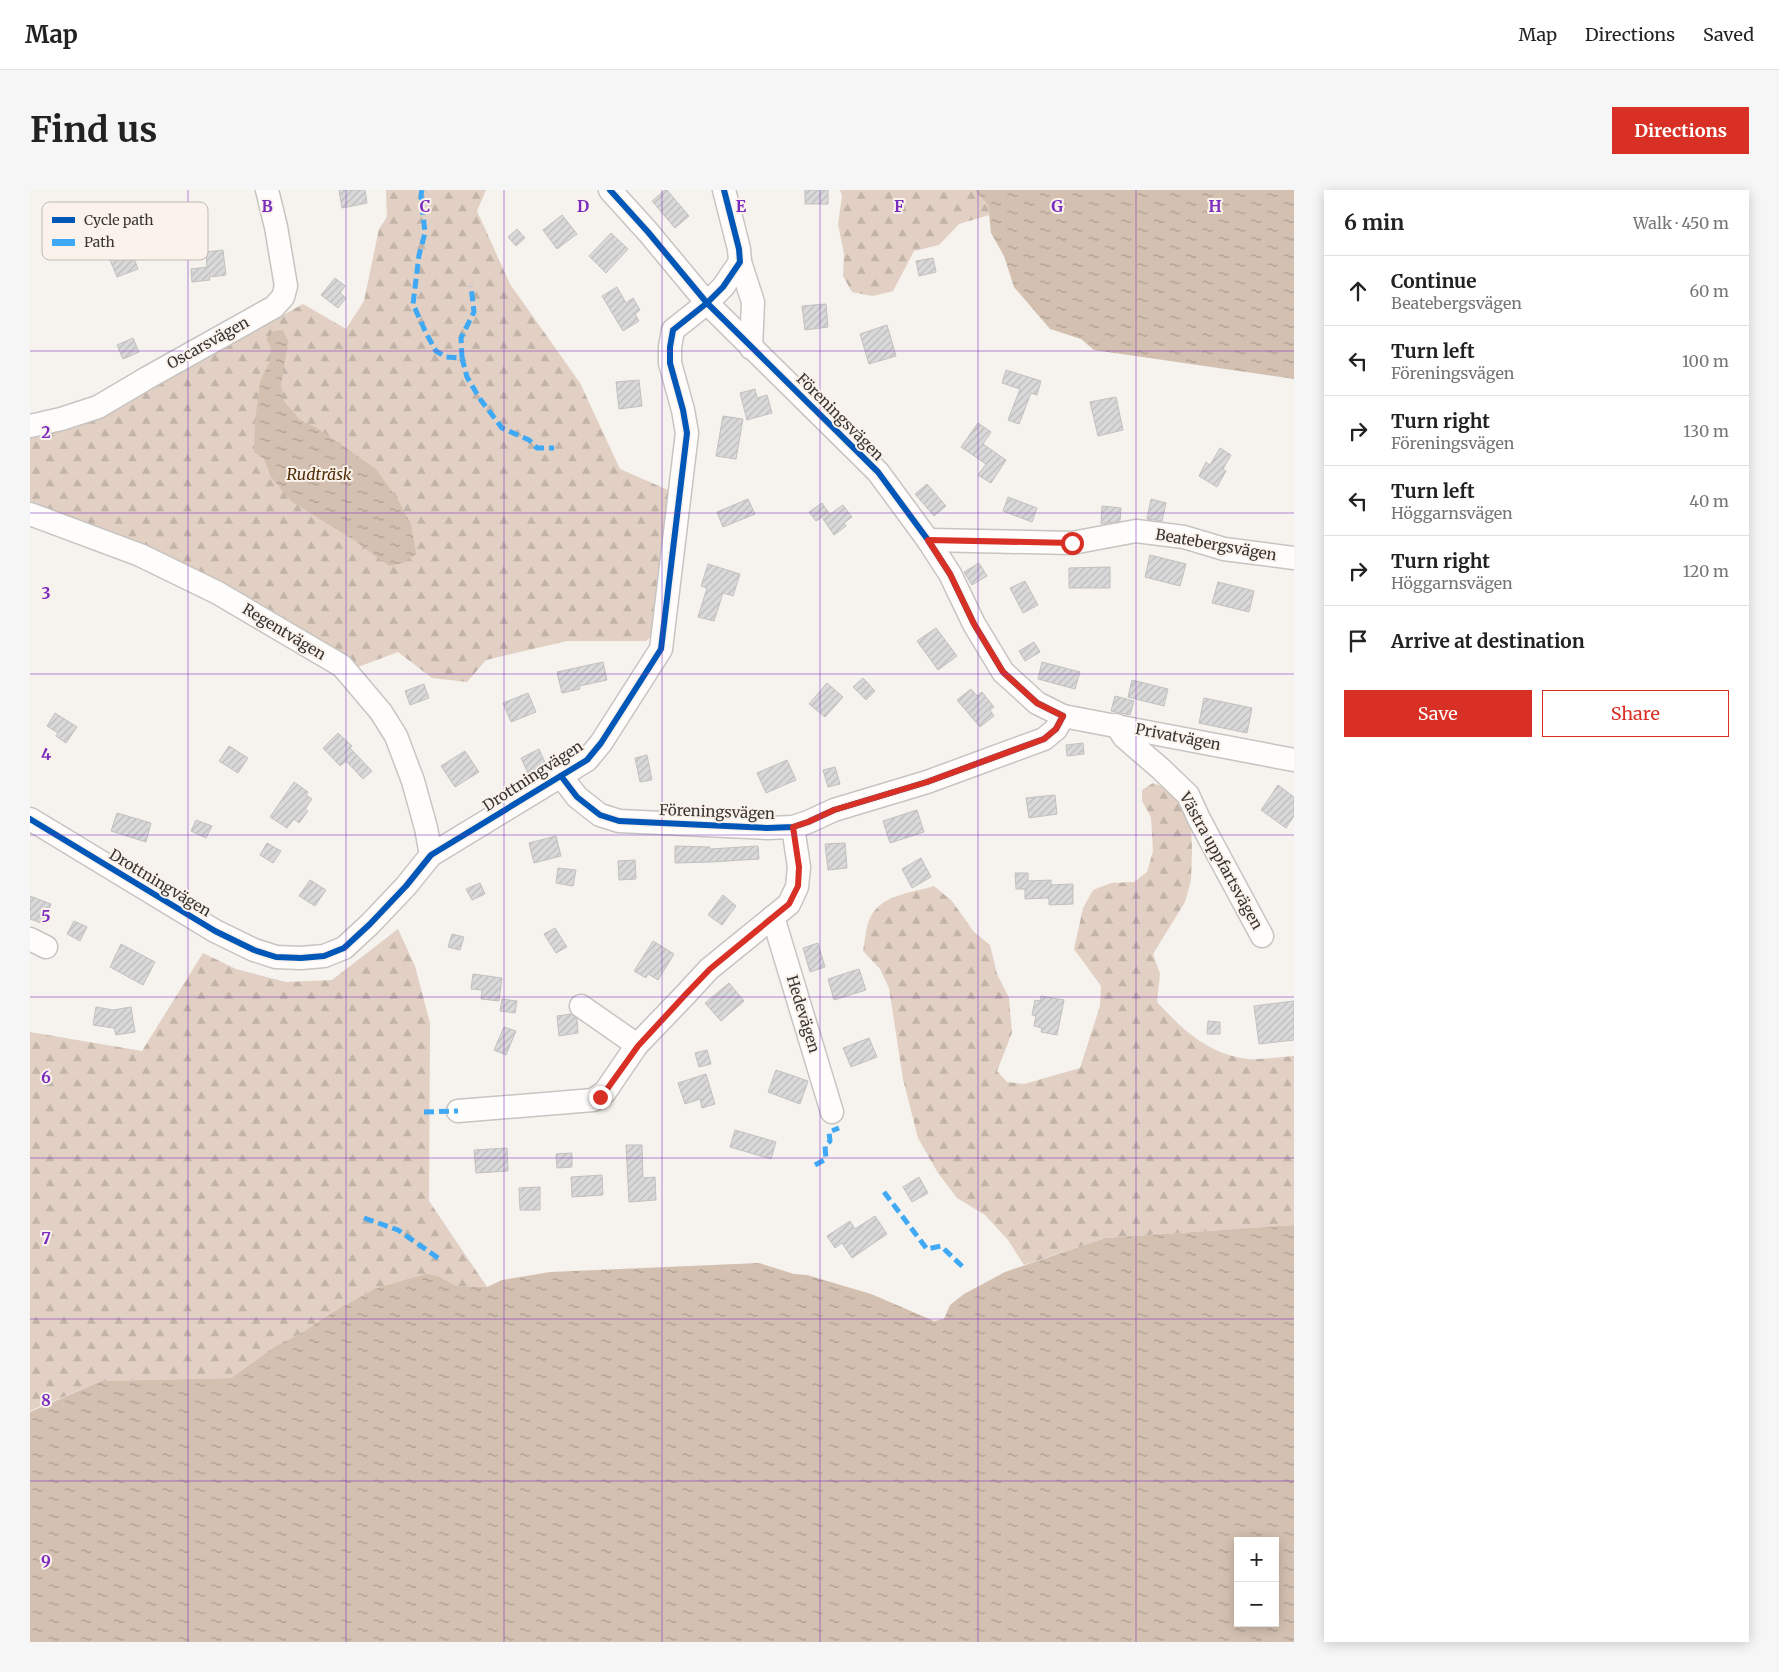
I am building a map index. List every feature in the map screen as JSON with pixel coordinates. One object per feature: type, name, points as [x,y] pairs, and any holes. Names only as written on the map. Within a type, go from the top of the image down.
[{"type":"street","name":"Oscarsvägen","points":[[30,426],[61,419],[98,407],[274,307],[283,297],[286,286],[276,227],[267,190]]},
{"type":"street","name":"Föreningsvägen","points":[[561,776],[577,797],[600,815],[619,821],[749,827],[793,827],[834,810],[927,782],[1044,739],[1056,729],[1063,716],[1037,703],[1003,672],[974,624],[950,574],[928,540],[878,472],[707,303],[610,190]]},
{"type":"street","points":[[724,190],[739,249],[740,262],[753,302],[751,348]]},
{"type":"street","name":"Drottningvägen","points":[[30,819],[215,931],[254,950],[276,956],[301,958],[324,956],[344,948],[388,905],[431,855],[587,760],[601,743],[641,682],[660,648],[687,433],[684,410],[670,364],[673,330],[707,303],[723,287],[740,262]]},
{"type":"street","name":"Regentvägen","points":[[30,514],[140,555],[218,593],[342,666],[381,712],[396,736],[426,828],[431,855]]},
{"type":"street","name":"Beatebergsvägen","points":[[928,540],[1072,543],[1136,531],[1184,537],[1224,549],[1294,558]]},
{"type":"street","name":"Privatvägen","points":[[1063,716],[1294,760]]},
{"type":"street","name":"Västra uppfartsvägen","points":[[1116,725],[1124,737],[1162,768],[1188,795],[1199,820],[1262,936]]},
{"type":"street","points":[[458,1111],[593,1100],[605,1092],[638,1046],[710,969],[789,904],[798,886],[799,867],[793,827]]},
{"type":"street","name":"Hedevägen","points":[[774,917],[832,1112]]},
{"type":"street","points":[[581,1006],[638,1046]]},
{"type":"green space","points":[[386,190],[486,190],[477,211],[510,284],[580,383],[620,469],[684,497],[666,623],[646,641],[567,641],[486,660],[467,682],[432,678],[398,652],[358,667],[205,576],[30,505],[30,433],[136,392],[242,338],[303,304],[346,329],[364,301],[379,229],[387,217]]},
{"type":"green space","points":[[840,190],[974,190],[988,205],[989,215],[959,224],[939,245],[914,251],[893,291],[873,296],[852,292],[843,276],[844,254],[838,224],[842,196]]},
{"type":"green space","points":[[1153,783],[1166,788],[1182,807],[1191,825],[1192,852],[1191,880],[1185,902],[1153,954],[1160,974],[1157,1002],[1197,1039],[1220,1052],[1247,1059],[1294,1056],[1294,1225],[1105,1238],[1024,1265],[1008,1240],[985,1215],[957,1198],[938,1173],[918,1138],[903,1079],[889,988],[880,969],[863,951],[868,924],[876,909],[883,903],[899,895],[934,886],[952,901],[974,932],[990,945],[997,974],[1009,998],[1012,1033],[997,1071],[1007,1082],[1024,1084],[1080,1068],[1100,1006],[1101,986],[1074,949],[1083,908],[1093,890],[1111,883],[1134,882],[1147,872],[1153,851],[1151,817],[1142,801],[1142,790]]},
{"type":"green space","points":[[398,929],[415,966],[430,1023],[429,1201],[487,1287],[457,1286],[438,1276],[374,1289],[333,1312],[303,1332],[274,1347],[231,1378],[101,1381],[30,1411],[30,1032],[142,1051],[203,953],[236,969],[286,982],[332,980]]},
{"type":"water","points":[[974,190],[1294,190],[1294,379],[1094,350],[1081,339],[1050,329],[1014,287],[1004,256],[991,233],[988,205]]},
{"type":"water","name":"Rudträsk","points":[[283,330],[288,341],[281,385],[284,401],[300,420],[317,428],[376,469],[398,500],[411,524],[416,554],[403,563],[389,566],[354,540],[292,502],[271,477],[264,459],[254,452],[255,422],[260,381],[270,361],[271,347],[266,339],[274,331]]},
{"type":"water","points":[[1294,1225],[1294,1642],[30,1642],[30,1412],[101,1381],[231,1378],[274,1347],[303,1332],[333,1312],[374,1289],[426,1274],[438,1276],[457,1286],[487,1287],[502,1280],[550,1272],[759,1263],[871,1294],[934,1321],[944,1319],[950,1305],[964,1294],[1005,1272],[1105,1238]]},
{"type":"building","points":[[339,190],[365,190],[367,203],[342,208]]},
{"type":"building","points":[[665,190],[689,216],[675,228],[652,201]]},
{"type":"building","points":[[805,190],[828,190],[828,204],[805,204]]},
{"type":"building","points":[[562,215],[577,234],[557,249],[543,230]]},
{"type":"building","points":[[517,229],[525,238],[516,246],[508,237]]},
{"type":"building","points":[[611,233],[628,249],[606,273],[589,256]]},
{"type":"building","points":[[223,250],[226,275],[209,277],[210,280],[192,282],[191,269],[207,267],[208,252]]},
{"type":"building","points":[[933,258],[936,272],[919,276],[916,261]]},
{"type":"building","points":[[110,260],[135,260],[138,269],[117,277]]},
{"type":"building","points":[[335,278],[345,286],[340,293],[346,298],[338,308],[321,295]]},
{"type":"building","points":[[617,287],[626,303],[633,298],[640,310],[635,314],[639,321],[623,331],[602,296]]},
{"type":"building","points":[[826,304],[828,327],[805,330],[802,306]]},
{"type":"building","points":[[887,325],[896,356],[869,364],[860,334]]},
{"type":"building","points":[[133,338],[139,352],[123,359],[117,345]]},
{"type":"building","points":[[1006,370],[1041,381],[1037,395],[1031,393],[1019,424],[1008,420],[1020,389],[1002,383]]},
{"type":"building","points":[[639,380],[642,406],[619,409],[616,382]]},
{"type":"building","points":[[755,389],[757,398],[767,395],[772,413],[747,420],[740,393]]},
{"type":"building","points":[[1116,397],[1123,430],[1098,436],[1090,402]]},
{"type":"building","points":[[723,416],[743,419],[736,459],[716,456]]},
{"type":"building","points":[[978,423],[991,432],[983,444],[1006,460],[991,483],[978,475],[986,464],[961,447]]},
{"type":"building","points":[[1220,448],[1231,455],[1223,469],[1226,471],[1217,487],[1199,476],[1206,462],[1210,465]]},
{"type":"building","points":[[927,484],[946,506],[934,516],[915,494]]},
{"type":"building","points":[[1008,497],[1037,508],[1032,522],[1003,511]]},
{"type":"building","points":[[748,499],[755,514],[723,527],[717,512]]},
{"type":"building","points":[[1151,499],[1166,503],[1162,521],[1147,519]]},
{"type":"building","points":[[822,503],[829,513],[816,521],[809,512]]},
{"type":"building","points":[[843,505],[852,517],[844,523],[846,526],[834,535],[823,519]]},
{"type":"building","points":[[1102,506],[1121,508],[1120,521],[1101,524]]},
{"type":"building","points":[[1150,555],[1186,564],[1180,586],[1145,577]]},
{"type":"building","points":[[979,563],[987,576],[972,585],[964,572]]},
{"type":"building","points":[[708,564],[740,574],[733,596],[723,593],[714,621],[698,617],[707,588],[701,586]]},
{"type":"building","points":[[1110,567],[1110,588],[1069,588],[1069,568]]},
{"type":"building","points":[[1025,581],[1038,605],[1023,613],[1010,588]]},
{"type":"building","points":[[1218,582],[1254,591],[1249,612],[1212,603]]},
{"type":"building","points":[[936,628],[957,656],[938,670],[917,641]]},
{"type":"building","points":[[1034,642],[1040,652],[1025,661],[1019,651]]},
{"type":"building","points":[[603,662],[607,680],[579,686],[580,689],[562,693],[557,672]]},
{"type":"building","points":[[1042,662],[1080,672],[1075,689],[1038,679]]},
{"type":"building","points":[[863,678],[875,691],[866,700],[853,687]]},
{"type":"building","points":[[1132,680],[1168,689],[1164,706],[1128,697]]},
{"type":"building","points":[[827,683],[843,697],[825,717],[809,704]]},
{"type":"building","points":[[424,684],[429,698],[410,705],[405,691]]},
{"type":"building","points":[[971,689],[977,696],[982,692],[994,707],[990,710],[994,716],[980,727],[957,700]]},
{"type":"building","points":[[528,693],[536,712],[511,722],[503,703]]},
{"type":"building","points":[[1115,696],[1134,701],[1130,715],[1111,711]]},
{"type":"building","points":[[1204,698],[1252,708],[1247,733],[1199,723]]},
{"type":"building","points":[[55,713],[77,727],[66,743],[56,736],[58,733],[47,726]]},
{"type":"building","points":[[338,733],[352,746],[350,748],[372,771],[363,779],[346,761],[340,766],[323,748]]},
{"type":"building","points":[[1083,743],[1084,754],[1067,756],[1066,745]]},
{"type":"building","points":[[229,746],[248,758],[238,773],[219,761]]},
{"type":"building","points":[[539,749],[546,765],[528,773],[521,758]]},
{"type":"building","points":[[465,751],[479,772],[455,787],[441,766]]},
{"type":"building","points":[[647,755],[652,780],[640,782],[635,758]]},
{"type":"building","points":[[787,760],[796,780],[766,793],[757,773]]},
{"type":"building","points":[[835,767],[840,784],[828,787],[823,770]]},
{"type":"building","points":[[294,782],[308,792],[306,795],[312,799],[305,809],[308,811],[299,823],[294,819],[287,828],[270,817]]},
{"type":"building","points":[[1278,785],[1294,797],[1294,816],[1286,828],[1261,810]]},
{"type":"building","points":[[1055,795],[1057,814],[1029,818],[1026,798]]},
{"type":"building","points":[[917,810],[924,832],[890,843],[883,821]]},
{"type":"building","points":[[117,813],[151,823],[146,842],[111,831]]},
{"type":"building","points":[[196,820],[212,826],[206,838],[191,831]]},
{"type":"building","points":[[556,836],[561,856],[534,863],[529,843]]},
{"type":"building","points":[[267,843],[281,851],[273,863],[260,855]]},
{"type":"building","points":[[845,843],[847,868],[828,870],[825,844]]},
{"type":"building","points":[[675,846],[710,847],[710,849],[758,846],[759,859],[675,863]]},
{"type":"building","points":[[921,858],[931,877],[912,888],[902,869]]},
{"type":"building","points":[[635,860],[636,879],[619,880],[618,861]]},
{"type":"building","points":[[558,868],[576,870],[573,886],[556,883]]},
{"type":"building","points":[[1015,873],[1028,873],[1028,881],[1051,880],[1051,885],[1073,884],[1073,904],[1049,905],[1049,898],[1025,899],[1025,889],[1016,889]]},
{"type":"building","points":[[310,880],[326,890],[315,906],[299,896]]},
{"type":"building","points":[[480,883],[485,894],[472,900],[466,889]]},
{"type":"building","points":[[723,895],[736,906],[722,925],[708,915]]},
{"type":"building","points":[[30,896],[51,904],[44,924],[30,919]]},
{"type":"building","points":[[74,921],[87,927],[80,941],[67,934]]},
{"type":"building","points":[[555,928],[567,947],[556,953],[544,934]]},
{"type":"building","points":[[452,934],[464,937],[460,950],[448,947]]},
{"type":"building","points":[[653,941],[674,954],[658,980],[648,974],[646,978],[634,971]]},
{"type":"building","points":[[818,943],[825,967],[810,972],[803,948]]},
{"type":"building","points":[[121,944],[155,962],[143,985],[110,967]]},
{"type":"building","points":[[859,969],[866,990],[834,1000],[828,979]]},
{"type":"building","points":[[473,974],[502,978],[499,1001],[481,999],[482,990],[471,989]]},
{"type":"building","points":[[729,983],[744,1001],[721,1021],[705,1003]]},
{"type":"building","points":[[1041,996],[1064,1000],[1057,1035],[1041,1032],[1042,1028],[1034,1026],[1036,1016],[1032,1015],[1035,1000],[1040,1001]]},
{"type":"building","points":[[502,999],[517,1001],[515,1013],[500,1011]]},
{"type":"building","points":[[1294,1001],[1294,1040],[1259,1044],[1254,1006]]},
{"type":"building","points":[[96,1007],[113,1010],[131,1007],[135,1032],[116,1035],[114,1028],[93,1025]]},
{"type":"building","points":[[571,1014],[577,1019],[578,1033],[559,1036],[557,1016]]},
{"type":"building","points":[[1208,1021],[1220,1022],[1220,1034],[1207,1034]]},
{"type":"building","points":[[504,1027],[516,1031],[506,1055],[494,1050]]},
{"type":"building","points":[[869,1038],[877,1057],[851,1067],[843,1048]]},
{"type":"building","points":[[707,1050],[711,1064],[699,1067],[695,1053]]},
{"type":"building","points":[[776,1070],[808,1081],[800,1104],[768,1092]]},
{"type":"building","points":[[706,1074],[715,1104],[702,1108],[700,1099],[685,1104],[678,1083]]},
{"type":"building","points":[[735,1130],[776,1142],[771,1159],[730,1147]]},
{"type":"building","points":[[626,1145],[642,1145],[643,1178],[655,1177],[656,1200],[629,1202]]},
{"type":"building","points":[[507,1148],[508,1171],[476,1173],[474,1150]]},
{"type":"building","points":[[572,1153],[572,1167],[557,1168],[556,1154]]},
{"type":"building","points":[[602,1175],[603,1195],[572,1197],[571,1177]]},
{"type":"building","points":[[919,1177],[928,1193],[912,1202],[903,1187]]},
{"type":"building","points":[[540,1187],[540,1210],[520,1210],[519,1188]]},
{"type":"building","points":[[875,1216],[887,1234],[852,1258],[842,1243],[835,1248],[827,1236],[850,1221],[855,1229]]},
{"type":"marked path","points":[[422,190],[425,233],[419,255],[413,304],[426,333],[436,351],[446,357],[462,358],[467,377],[480,399],[502,428],[529,440],[537,448],[554,448]]},
{"type":"marked path","points":[[462,358],[461,338],[474,312],[471,286]]},
{"type":"marked path","points":[[424,1112],[458,1111]]},
{"type":"marked path","points":[[815,1165],[826,1159],[825,1146],[830,1141],[829,1132],[839,1128]]},
{"type":"marked path","points":[[884,1192],[927,1249],[941,1246],[964,1268]]},
{"type":"marked path","points":[[364,1218],[398,1230],[441,1260]]},
{"type":"cycle path","points":[[561,776],[577,797],[600,815],[619,821],[767,828],[793,827],[834,810],[927,782],[1044,739],[1056,729],[1063,716],[1037,703],[1003,672],[974,624],[950,574],[928,540],[878,472],[707,303],[610,190]]},
{"type":"cycle path","points":[[30,819],[215,931],[254,950],[276,957],[301,958],[324,956],[344,948],[370,924],[406,886],[431,855],[587,760],[601,743],[661,649],[687,433],[683,410],[670,363],[670,347],[673,330],[707,303],[723,287],[740,262],[739,249],[724,190]]},
{"type":"route","points":[[600,1097],[638,1046],[710,969],[789,904],[798,886],[799,867],[793,827],[834,810],[927,782],[1044,739],[1056,729],[1063,716],[1037,703],[1003,672],[974,624],[950,574],[928,540],[1072,543]]}]
